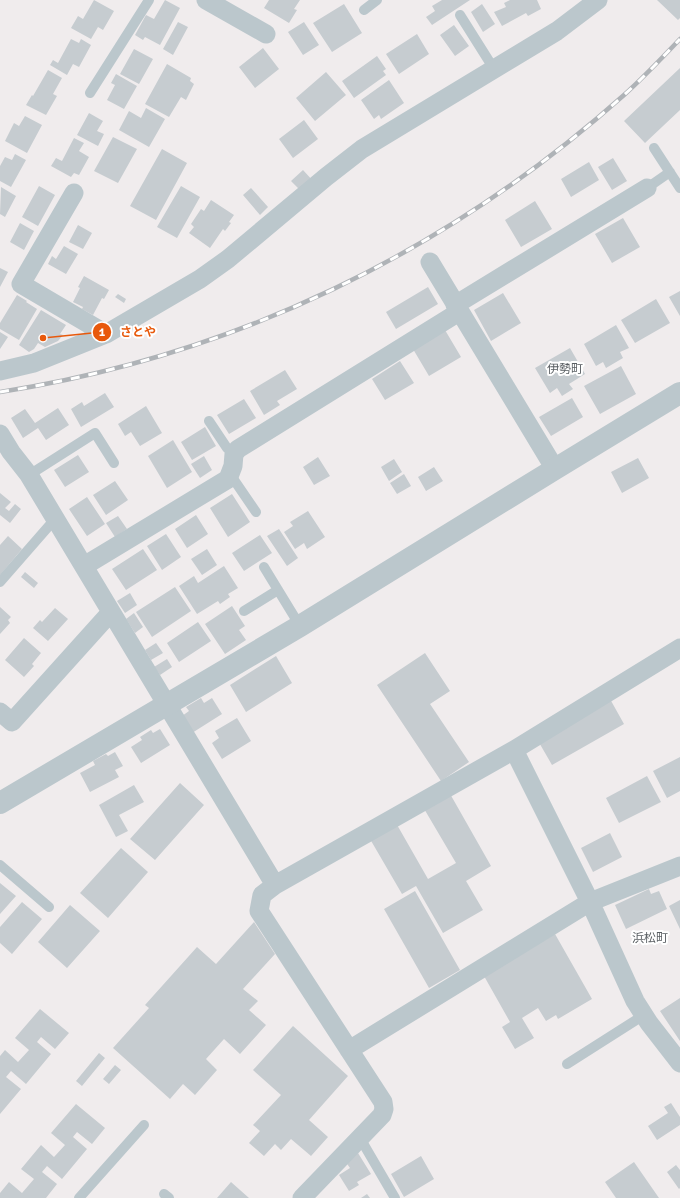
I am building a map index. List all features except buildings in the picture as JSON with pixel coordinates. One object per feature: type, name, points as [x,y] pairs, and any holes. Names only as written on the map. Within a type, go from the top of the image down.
[{"type":"street","points":[[206,0],[266,34]]},
{"type":"street","points":[[0,371],[34,363],[106,334],[200,279],[228,259],[362,149],[557,31],[598,0]]},
{"type":"street","points":[[84,566],[228,479],[233,466],[234,454],[238,448],[647,188]]},
{"type":"street","points":[[74,193],[21,284],[106,334]]},
{"type":"street","points":[[430,262],[457,309],[555,468]]},
{"type":"street","points":[[0,803],[300,626],[555,468],[680,393]]},
{"type":"street","points":[[0,434],[6,459],[29,475],[275,885]]},
{"type":"street","points":[[0,712],[12,722],[111,612]]},
{"type":"street","points":[[302,1198],[382,1115],[384,1102],[259,911],[262,895],[275,885],[514,750],[680,648]]},
{"type":"street","points":[[514,750],[590,902],[635,1001],[680,1063]]},
{"type":"street","points":[[349,1050],[590,902],[680,866]]},
{"type":"lane","points":[[90,94],[149,0]]},
{"type":"lane","points":[[364,10],[377,0]]},
{"type":"lane","points":[[460,15],[494,69]]},
{"type":"lane","points":[[654,148],[680,188]]},
{"type":"lane","points":[[647,188],[670,172]]},
{"type":"lane","points":[[209,421],[227,448],[234,454]]},
{"type":"lane","points":[[29,475],[95,432],[114,463]]},
{"type":"lane","points":[[230,474],[256,512]]},
{"type":"lane","points":[[0,582],[55,519]]},
{"type":"lane","points":[[264,567],[300,626]]},
{"type":"lane","points":[[244,611],[278,590]]},
{"type":"lane","points":[[0,865],[49,907]]},
{"type":"lane","points":[[567,1064],[644,1015]]},
{"type":"lane","points":[[79,1198],[144,1125]]},
{"type":"lane","points":[[360,1138],[395,1198]]},
{"type":"railway","points":[[0,392],[87,375],[171,352],[254,324],[334,289],[411,248],[485,203],[556,151],[624,95],[680,39]]},
{"type":"place","name":"さとや","points":[[43,338]]},
{"type":"district","name":"伊勢町","points":[[565,369]]},
{"type":"district","name":"浜松町","points":[[650,938]]}]
